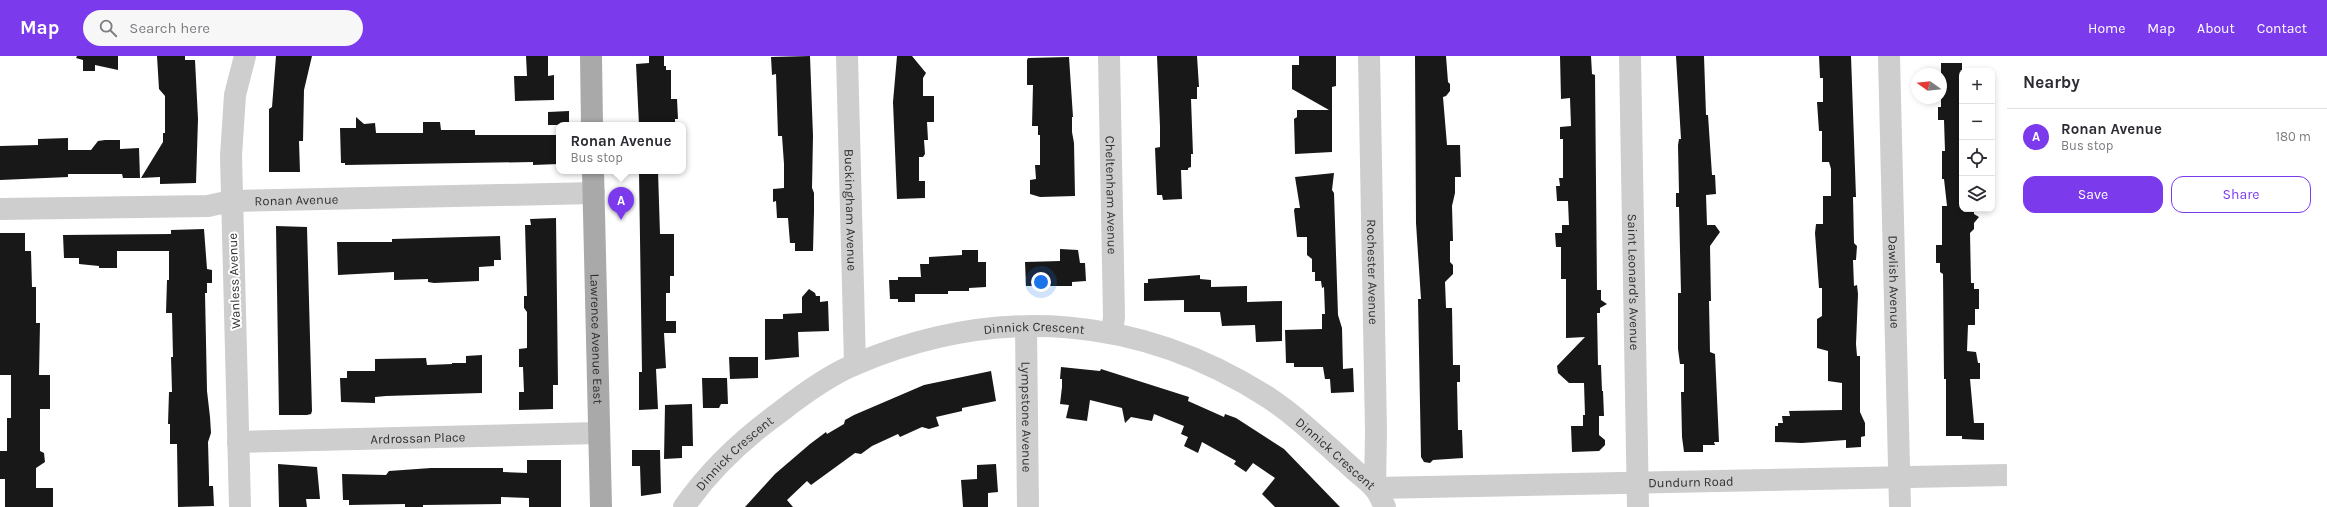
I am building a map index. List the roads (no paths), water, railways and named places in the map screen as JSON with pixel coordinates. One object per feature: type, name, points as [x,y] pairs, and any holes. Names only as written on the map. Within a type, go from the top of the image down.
[{"type":"main road","points":[[591,56],[592,122]]},
{"type":"main road","name":"Lawrence Avenue East","points":[[593,174],[598,433],[601,507]]},
{"type":"street","name":"Wanless Avenue","points":[[240,507],[231,202],[233,118],[237,87],[245,56]]},
{"type":"street","name":"Buckingham Avenue","points":[[847,56],[855,364]]},
{"type":"street","name":"Cheltenham Avenue","points":[[1109,56],[1114,317],[1112,333]]},
{"type":"street","name":"Rochester Avenue","points":[[1369,56],[1376,431],[1375,488]]},
{"type":"street","name":"Saint Leonard's Avenue","points":[[1630,56],[1638,507]]},
{"type":"street","name":"Dawlish Avenue","points":[[1889,56],[1900,507]]},
{"type":"street","name":"Ronan Avenue","points":[[0,209],[208,206],[231,202],[594,193]]},
{"type":"street","name":"Dinnick Crescent","points":[[684,507],[713,472],[761,426],[818,386],[855,364],[907,345],[965,330],[1026,326],[1082,328],[1112,333],[1150,343],[1198,360],[1255,389],[1304,423],[1375,488],[1385,507]]},
{"type":"street","name":"Lympstone Avenue","points":[[1026,326],[1028,507]]},
{"type":"street","name":"Ardrossan Place","points":[[238,442],[598,433]]},
{"type":"street","name":"Dundurn Road","points":[[1375,488],[2007,475]]},
{"type":"place","name":"Ronan Avenue","points":[[621,220]]}]
